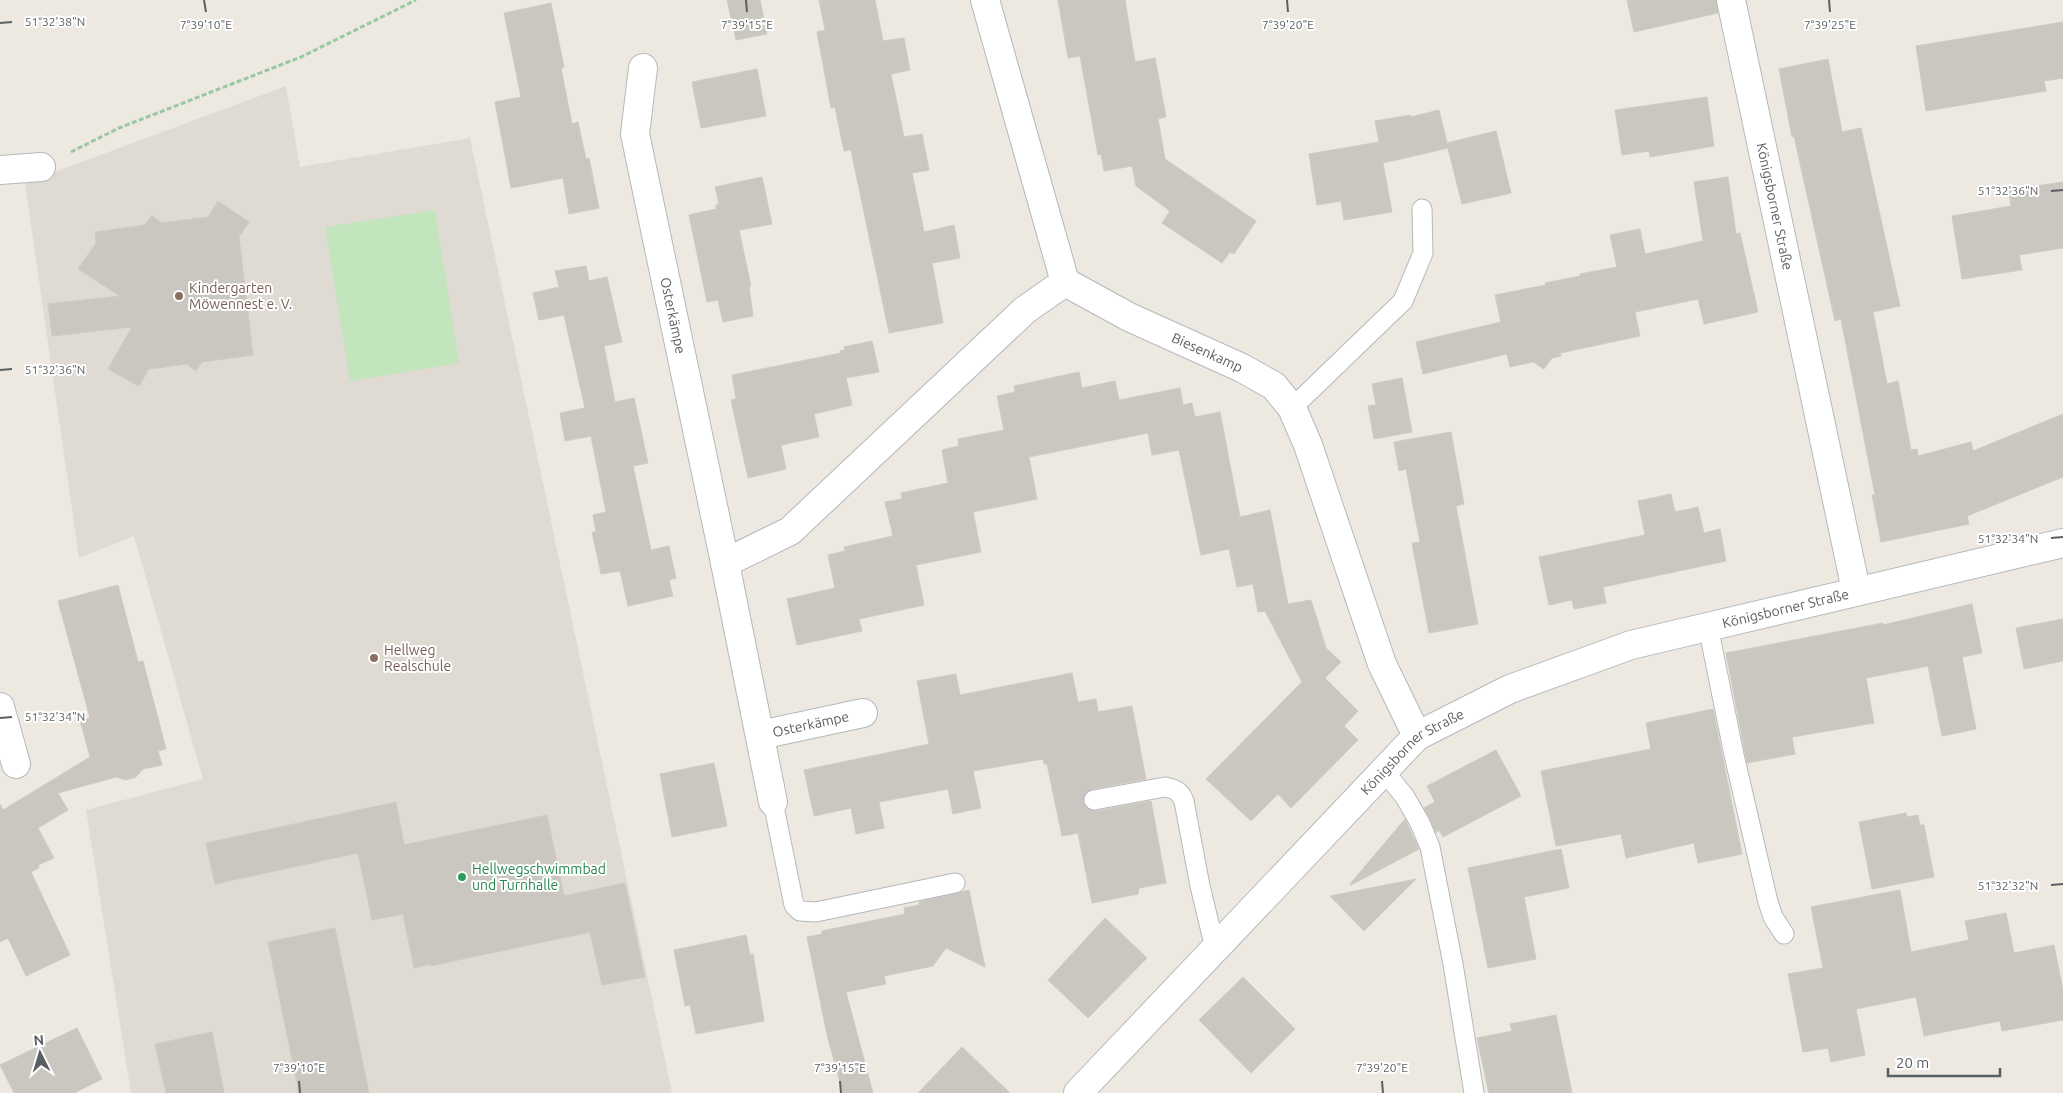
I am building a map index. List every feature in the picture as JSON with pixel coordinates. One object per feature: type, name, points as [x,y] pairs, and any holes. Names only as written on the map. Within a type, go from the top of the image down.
[{"type":"street","points":[[725,563],[790,531],[1024,310],[1065,282],[985,0]]},
{"type":"street","name":"Königsborner Straße","points":[[1731,0],[1856,590]]},
{"type":"street","name":"Osterkämpe","points":[[643,68],[635,134],[773,802]]},
{"type":"street","points":[[0,170],[41,167]]},
{"type":"street","name":"Biesenkamp","points":[[1065,282],[1129,317],[1242,368],[1274,386],[1292,408],[1308,446],[1382,664],[1416,736]]},
{"type":"street","name":"Königsborner Straße","points":[[1078,1093],[1416,736],[1510,689],[1632,645],[1856,590],[2063,543]]},
{"type":"street","points":[[0,707],[16,764]]},
{"type":"street","name":"Osterkämpe","points":[[760,735],[862,713]]},
{"type":"lane","points":[[1292,408],[1403,301],[1423,253],[1422,209]]},
{"type":"lane","points":[[1708,626],[1734,754],[1768,902],[1773,918],[1784,934]]},
{"type":"lane","points":[[1384,771],[1406,797],[1430,847],[1453,964],[1474,1093]]},
{"type":"lane","points":[[1094,800],[1165,787],[1175,788],[1181,794],[1215,948]]},
{"type":"lane","points":[[773,802],[794,905],[800,911],[816,912],[955,883]]},
{"type":"path","points":[[41,167],[120,128],[301,57],[416,0]]},
{"type":"shaded area","name":"Hellweg Realschule","points":[[286,86],[300,167],[470,138],[672,1093],[131,1093],[86,810],[203,779],[134,536],[79,558],[25,183]]},
{"type":"green space","points":[[435,210],[459,363],[350,381],[325,227]]},
{"type":"building","points":[[727,0],[760,0],[767,34],[736,40]]},
{"type":"building","points":[[819,0],[875,0],[883,41],[904,38],[910,70],[891,74],[904,137],[922,134],[929,170],[912,173],[924,232],[954,225],[960,258],[932,263],[943,323],[889,333],[851,150],[844,151],[835,107],[831,108],[817,32],[825,30]]},
{"type":"building","points":[[1058,0],[1125,0],[1135,62],[1155,58],[1166,117],[1158,119],[1165,159],[1256,221],[1234,254],[1230,252],[1222,263],[1162,223],[1170,211],[1136,186],[1132,166],[1104,171],[1101,154],[1098,155],[1080,56],[1068,58]]},
{"type":"building","points":[[1627,0],[1716,0],[1718,13],[1634,32]]},
{"type":"building","points":[[551,3],[564,67],[561,68],[572,124],[578,122],[586,159],[589,158],[599,208],[569,214],[563,178],[511,188],[495,102],[521,97],[504,13]]},
{"type":"building","points":[[2063,22],[2063,78],[2044,81],[2046,91],[1926,111],[1916,46]]},
{"type":"building","points":[[1828,59],[1842,132],[1861,128],[1900,306],[1873,312],[1887,384],[1898,381],[1911,450],[1917,449],[1918,456],[1971,442],[1973,451],[2063,414],[2063,477],[1967,516],[1969,524],[1881,542],[1872,495],[1875,495],[1841,319],[1835,321],[1794,136],[1792,137],[1779,69]]},
{"type":"building","points":[[757,69],[766,116],[701,128],[692,82]]},
{"type":"building","points":[[1707,97],[1714,146],[1650,157],[1649,151],[1622,155],[1615,110]]},
{"type":"building","points":[[1439,110],[1447,143],[1496,131],[1511,193],[1462,204],[1448,148],[1383,163],[1392,212],[1344,220],[1341,201],[1317,205],[1309,154],[1379,142],[1375,121],[1411,115],[1411,117]]},
{"type":"building","points":[[762,177],[772,224],[739,230],[751,286],[749,287],[753,316],[723,322],[718,300],[707,302],[689,215],[716,209],[716,205],[719,204],[715,187]]},
{"type":"building","points":[[1728,177],[1736,234],[1740,233],[1758,312],[1704,324],[1698,299],[1635,312],[1640,336],[1560,353],[1561,356],[1552,358],[1544,369],[1533,362],[1510,367],[1507,354],[1423,374],[1416,342],[1501,322],[1495,295],[1546,285],[1545,283],[1580,276],[1580,274],[1617,267],[1610,235],[1640,229],[1645,254],[1703,241],[1694,182]]},
{"type":"building","points":[[2063,182],[2063,248],[2019,255],[2022,270],[1962,279],[1952,216],[2011,206],[2009,190]]},
{"type":"building","points":[[218,201],[249,222],[239,237],[253,355],[202,362],[196,371],[187,364],[149,369],[139,386],[108,369],[132,327],[52,336],[48,304],[120,296],[78,269],[96,243],[95,232],[145,225],[152,215],[161,223],[208,217]]},
{"type":"building","points":[[586,266],[589,281],[607,277],[622,342],[604,346],[615,402],[634,398],[648,463],[633,466],[651,550],[669,546],[676,578],[669,580],[673,596],[628,606],[620,571],[601,574],[592,532],[596,532],[593,515],[606,512],[591,436],[565,441],[560,413],[585,408],[564,315],[539,320],[533,293],[559,287],[555,271]]},
{"type":"building","points":[[872,341],[879,372],[846,378],[852,405],[814,414],[819,437],[781,445],[786,469],[748,478],[731,400],[736,399],[732,375],[840,353],[840,351],[845,350],[844,347]]},
{"type":"building","points":[[1079,372],[1082,388],[1115,381],[1119,400],[1180,388],[1183,405],[1192,403],[1195,417],[1220,412],[1240,517],[1270,510],[1288,604],[1311,600],[1326,648],[1341,662],[1325,678],[1358,711],[1344,726],[1358,740],[1291,808],[1278,794],[1251,821],[1206,779],[1302,682],[1265,611],[1258,612],[1253,584],[1237,587],[1229,549],[1201,555],[1179,450],[1152,455],[1148,433],[1029,457],[1037,499],[973,512],[981,552],[916,565],[924,605],[859,619],[862,631],[797,645],[787,599],[835,588],[828,555],[845,551],[844,547],[893,536],[885,502],[902,499],[901,493],[948,483],[942,450],[959,446],[958,439],[1004,430],[997,396],[1015,392],[1014,386]]},
{"type":"building","points":[[1402,378],[1412,432],[1374,439],[1368,406],[1376,405],[1372,384]]},
{"type":"building","points":[[1451,432],[1464,504],[1456,506],[1478,624],[1429,633],[1412,543],[1420,542],[1406,469],[1399,471],[1394,442]]},
{"type":"building","points":[[1671,494],[1675,512],[1698,507],[1704,533],[1720,529],[1726,561],[1603,587],[1606,603],[1574,609],[1572,600],[1549,605],[1539,557],[1645,535],[1638,501]]},
{"type":"building","points":[[118,585],[138,662],[143,661],[166,749],[158,751],[162,765],[143,769],[136,777],[126,780],[116,777],[58,793],[68,810],[38,828],[54,858],[38,865],[39,868],[31,872],[70,955],[26,976],[8,938],[0,942],[0,804],[3,810],[90,757],[80,720],[90,718],[58,601]]},
{"type":"building","points":[[1972,604],[1982,653],[1962,657],[1976,729],[1942,736],[1928,666],[1866,678],[1874,723],[1792,737],[1795,754],[1747,763],[1726,653],[1883,623],[1883,625]]},
{"type":"building","points":[[2063,619],[2063,661],[2024,669],[2016,628]]},
{"type":"building","points":[[1072,673],[1078,702],[1096,699],[1098,712],[1132,706],[1146,779],[1092,789],[1084,796],[1083,802],[1086,808],[1096,811],[1151,801],[1166,883],[1139,888],[1138,894],[1092,903],[1078,833],[1062,836],[1047,764],[1044,764],[1043,759],[973,771],[981,808],[953,814],[948,789],[879,802],[884,828],[856,834],[851,808],[814,816],[804,770],[929,744],[917,681],[956,674],[960,695]]},
{"type":"building","points":[[1713,709],[1742,854],[1698,863],[1694,843],[1626,858],[1621,834],[1556,846],[1541,771],[1651,749],[1646,723]]},
{"type":"building","points":[[1496,750],[1521,796],[1443,837],[1439,830],[1436,833],[1424,808],[1435,802],[1427,786]]},
{"type":"building","points":[[714,763],[727,826],[672,837],[660,774]]},
{"type":"building","name":"Hellwegschwimmbad und Turnhalle","points":[[396,802],[404,845],[547,815],[564,896],[625,883],[645,977],[602,985],[590,932],[414,968],[403,914],[372,920],[358,853],[215,884],[206,843]]},
{"type":"building","points":[[1906,813],[1907,817],[1918,815],[1920,825],[1924,825],[1934,877],[1872,889],[1859,822]]},
{"type":"building","points":[[1405,819],[1419,849],[1351,885],[1350,884]]},
{"type":"building","points":[[1561,849],[1569,888],[1524,897],[1536,959],[1488,968],[1468,868]]},
{"type":"building","points":[[1416,879],[1364,931],[1330,896]]},
{"type":"building","points":[[969,890],[985,967],[946,948],[933,966],[884,976],[886,984],[846,992],[873,1093],[843,1093],[828,1039],[807,937],[822,934],[822,931],[905,914],[904,908],[919,905],[919,902]]},
{"type":"building","points":[[1900,890],[1911,952],[1969,940],[1965,921],[2006,913],[2014,953],[2054,945],[2063,990],[2063,1020],[2002,1031],[2000,1021],[1924,1036],[1916,997],[1856,1009],[1865,1055],[1831,1062],[1828,1048],[1803,1052],[1788,974],[1823,968],[1811,907]]},
{"type":"building","points":[[1105,918],[1147,958],[1088,1018],[1048,980]]},
{"type":"building","points":[[335,928],[369,1093],[299,1093],[268,942]]},
{"type":"building","points":[[746,935],[750,955],[753,954],[764,1021],[696,1034],[690,1005],[685,1006],[674,950]]},
{"type":"building","points":[[1243,977],[1295,1029],[1251,1073],[1199,1020]]},
{"type":"building","points":[[1556,1015],[1572,1093],[1489,1093],[1477,1038],[1512,1031],[1510,1024]]},
{"type":"building","points":[[77,1028],[102,1079],[74,1093],[14,1093],[0,1065]]},
{"type":"building","points":[[212,1032],[224,1093],[166,1093],[155,1044]]},
{"type":"building","points":[[962,1047],[1010,1093],[918,1093]]},
{"type":"place","name":"Kindergarten Möwennest e. V.","points":[[179,296]]},
{"type":"place","name":"Hellweg Realschule","points":[[374,658]]},
{"type":"place","name":"Hellwegschwimmbad und Turnhalle","points":[[462,877]]}]
